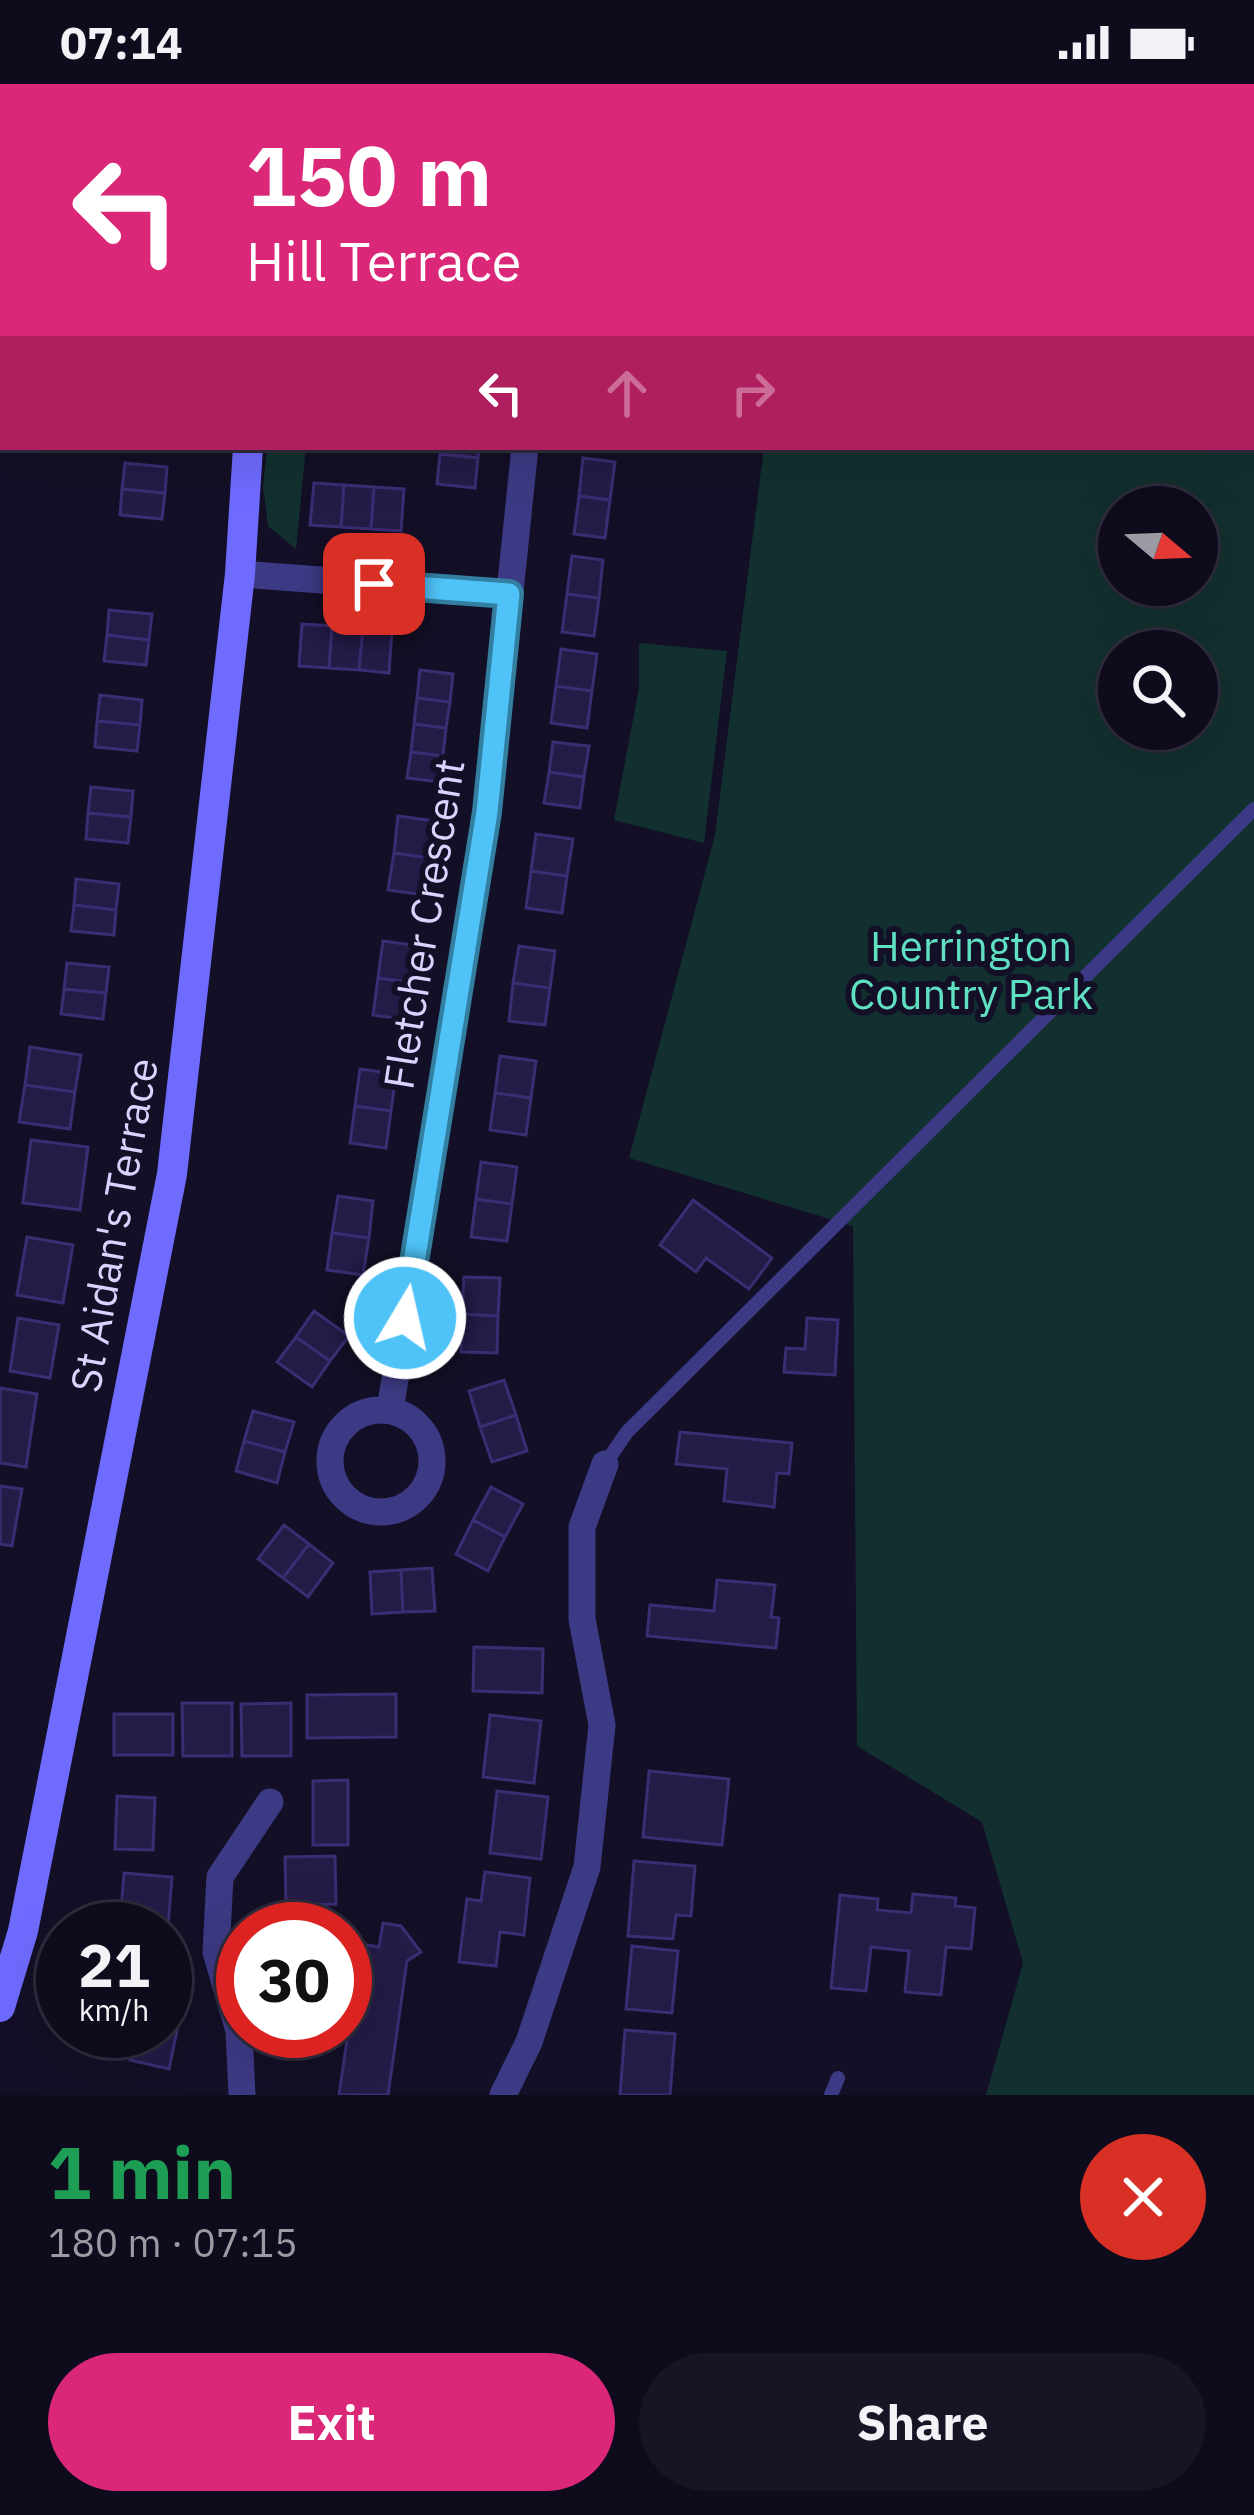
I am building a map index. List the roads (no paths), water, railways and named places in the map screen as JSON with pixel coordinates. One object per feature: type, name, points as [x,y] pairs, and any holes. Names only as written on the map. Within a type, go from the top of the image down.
[{"type":"main road","name":"St Aidan's Terrace","points":[[0,2007],[23,1931],[172,1174],[240,574],[248,450]]},
{"type":"street","name":"Fletcher Crescent","points":[[390,1410],[487,812],[525,450]]},
{"type":"street","points":[[240,574],[509,594]]},
{"type":"street","points":[[502,2095],[529,2042],[587,1867],[602,1725],[582,1618],[582,1527],[605,1464]]},
{"type":"street","points":[[242,2095],[239,2031],[216,1952],[220,1876],[270,1802]]},
{"type":"lane","points":[[605,1464],[628,1432],[1254,808]]},
{"type":"lane","points":[[831,2095],[838,2078]]},
{"type":"park label","name":"Herrington Country Park","points":[[971,970]]}]
